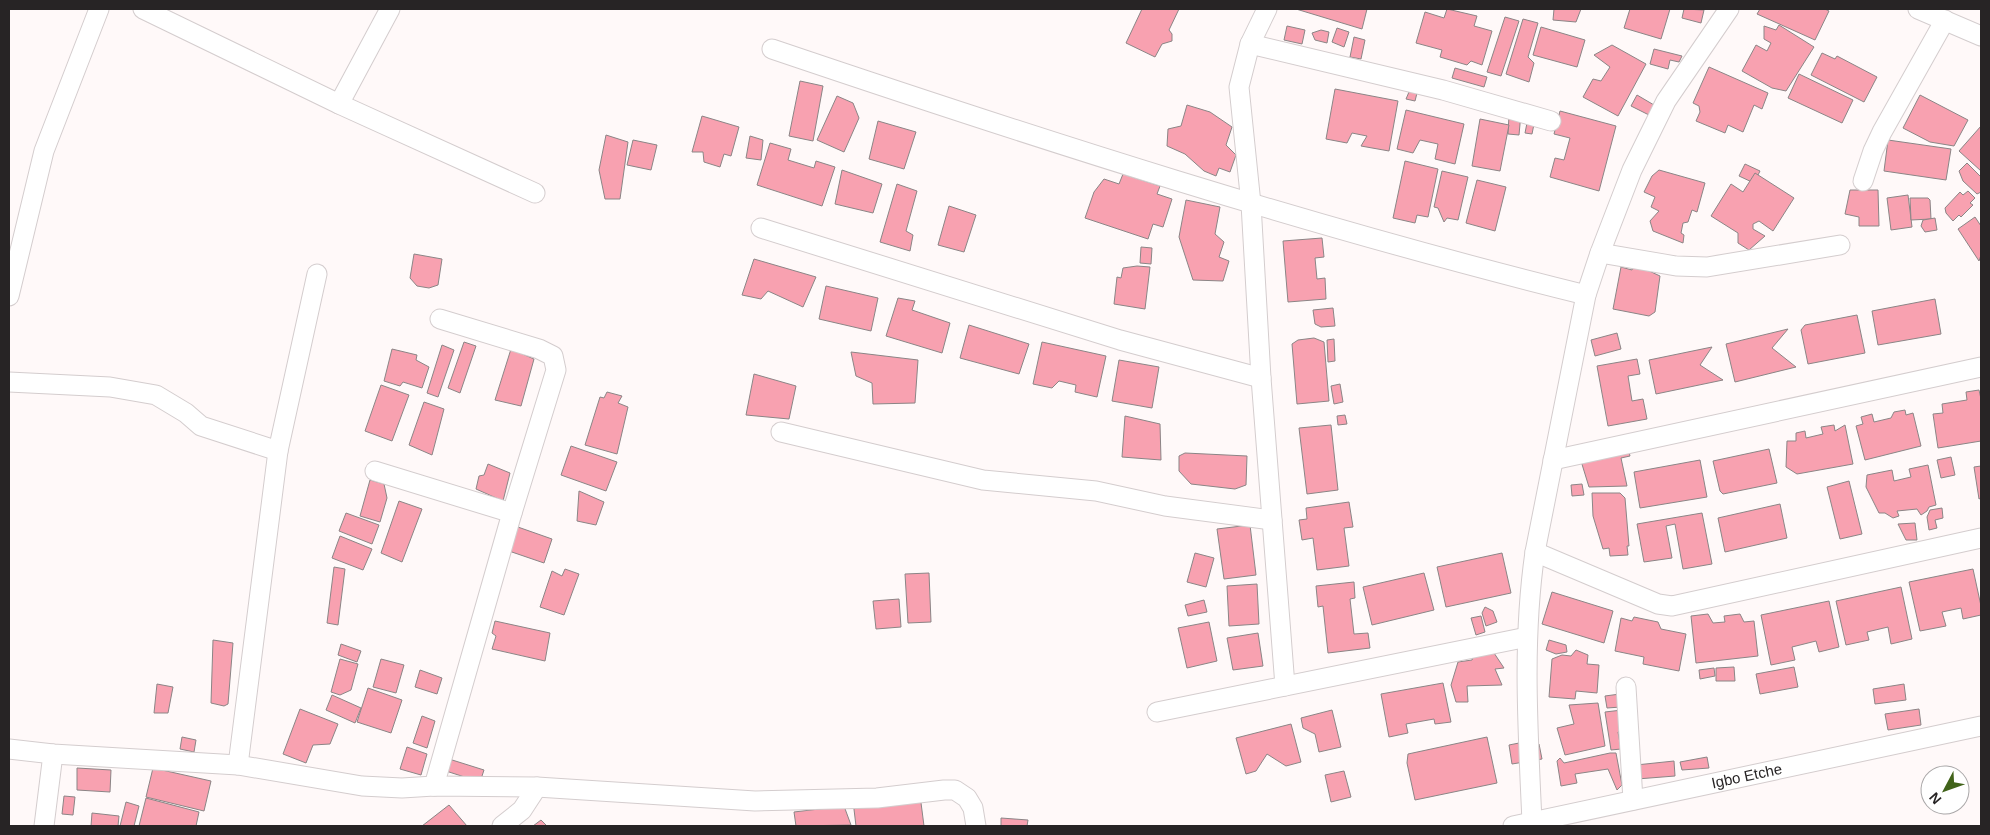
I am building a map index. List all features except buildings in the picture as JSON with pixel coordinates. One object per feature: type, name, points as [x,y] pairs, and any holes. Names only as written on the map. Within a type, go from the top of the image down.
[{"type":"street","points":[[9,296],[44,151],[99,9]]},
{"type":"street","points":[[142,9],[340,104],[535,193]]},
{"type":"street","points":[[340,104],[390,9]]},
{"type":"street","points":[[1532,822],[1527,637],[1529,592],[1552,460],[1586,296],[1600,253],[1632,170],[1666,101],[1729,9]]},
{"type":"street","points":[[1918,9],[1981,36]]},
{"type":"street","points":[[1263,10],[1250,44],[1239,87],[1251,204],[1261,378],[1285,686]]},
{"type":"street","points":[[1863,181],[1873,151],[1882,132],[1945,20]]},
{"type":"street","points":[[1250,44],[1442,90],[1551,122]]},
{"type":"street","points":[[772,49],[1059,144],[1251,204],[1460,264],[1586,296]]},
{"type":"street","points":[[761,228],[1120,340],[1261,378]]},
{"type":"street","points":[[1600,253],[1676,266],[1706,267],[1840,245]]},
{"type":"street","points":[[238,765],[278,451],[317,274]]},
{"type":"street","points":[[434,786],[512,513],[556,370],[553,356],[539,349],[440,319]]},
{"type":"street","points":[[1552,460],[1981,367]]},
{"type":"street","points":[[9,382],[110,387],[156,395],[186,413],[201,426],[278,451]]},
{"type":"street","points":[[781,432],[983,480],[1096,491],[1165,506],[1272,520]]},
{"type":"street","points":[[375,471],[512,513]]},
{"type":"street","points":[[1535,552],[1658,604],[1672,606],[1981,538]]},
{"type":"street","points":[[1157,712],[1527,637]]},
{"type":"street","points":[[1626,687],[1633,800]]},
{"type":"street","name":"Igbo Etche","points":[[1513,826],[1981,726]]},
{"type":"street","points":[[9,749],[53,754],[238,765],[362,786],[402,788],[434,786],[537,787],[755,801],[877,798],[956,790],[967,798],[973,808],[976,826]]},
{"type":"street","points":[[44,826],[53,754]]},
{"type":"street","points":[[502,826],[522,810],[537,787]]}]
